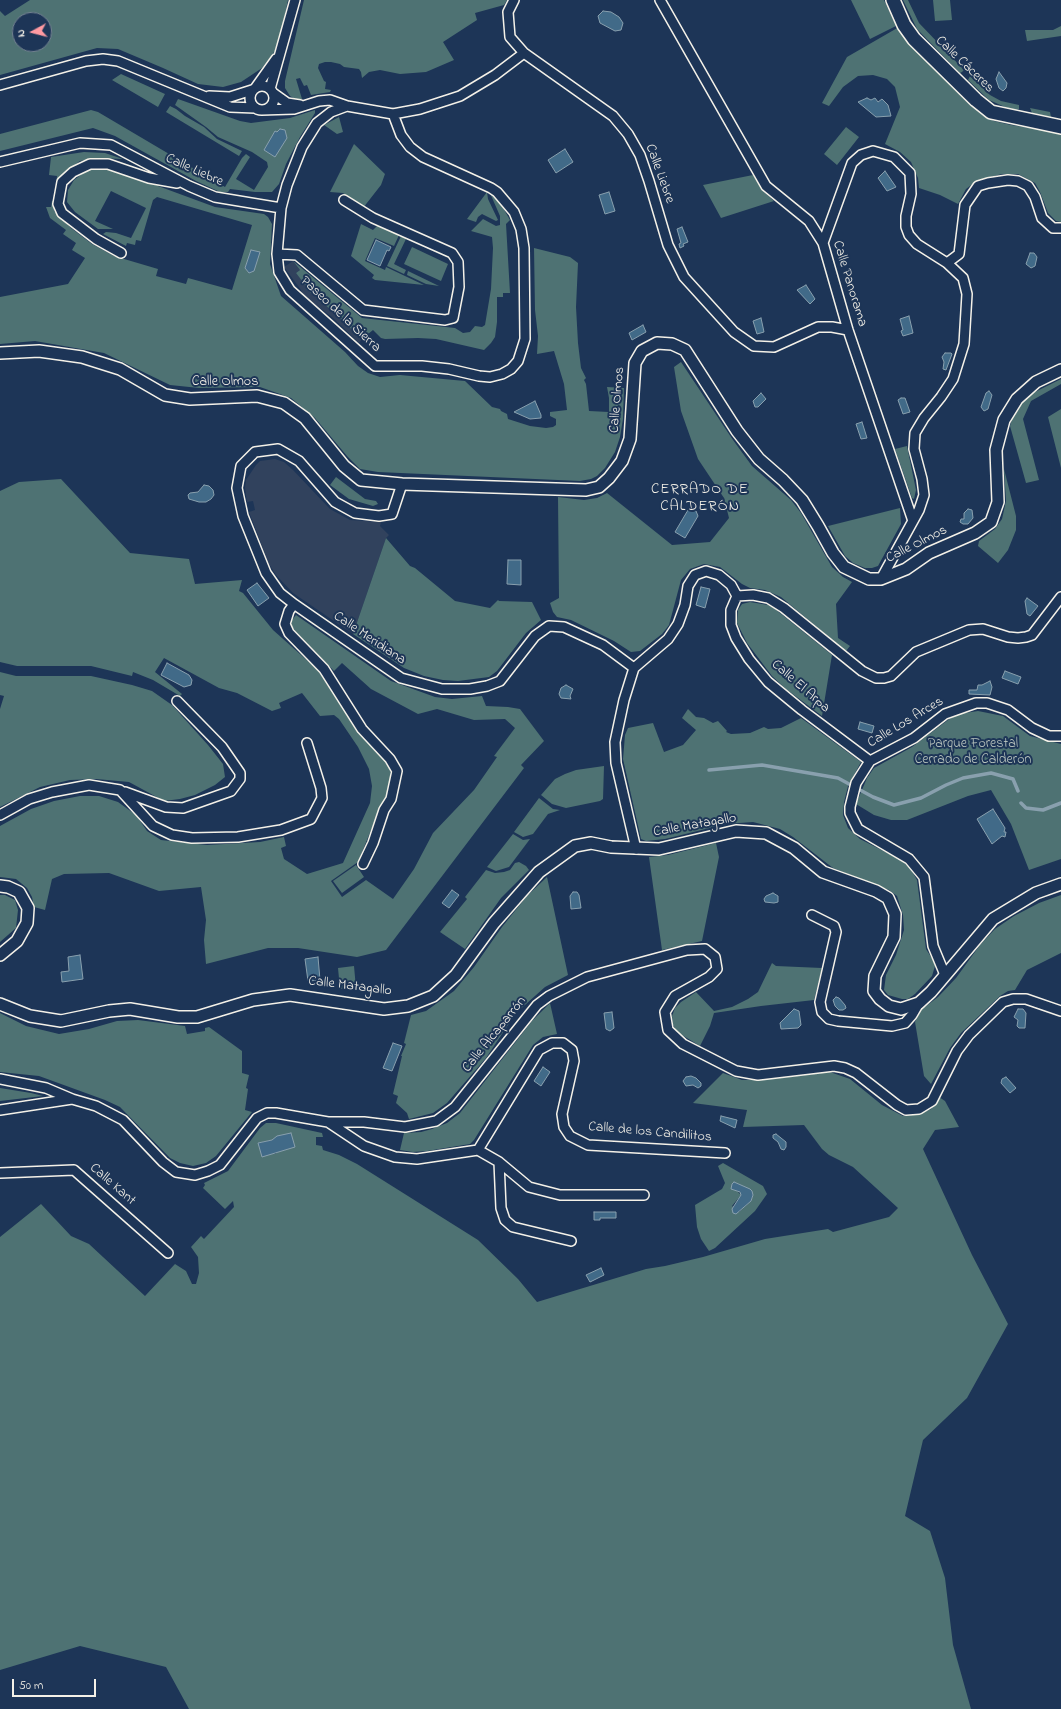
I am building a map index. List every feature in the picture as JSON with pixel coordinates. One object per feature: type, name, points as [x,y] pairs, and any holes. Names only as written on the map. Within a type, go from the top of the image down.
[{"type":"main road","name":"Calle Cáceres","points":[[893,0],[904,25],[914,39],[976,100],[991,112],[1061,126]]},
{"type":"street","points":[[281,53],[250,94],[250,102],[258,109],[269,108],[274,98],[272,91],[295,0]]},
{"type":"street","points":[[0,85],[86,61],[103,59],[118,61],[230,107],[294,109],[319,101],[330,100],[347,106],[393,114],[420,109],[460,96],[495,75],[524,53],[510,37],[508,12],[514,0]]},
{"type":"street","name":"Calle Panorama","points":[[660,0],[766,186],[809,221],[823,243],[848,330],[912,521]]},
{"type":"street","name":"Calle Liebre","points":[[524,53],[613,116],[628,134],[640,155],[668,245],[684,277],[734,332],[754,346],[774,347],[818,327],[832,327],[848,330]]},
{"type":"street","points":[[202,96],[230,97],[264,86],[287,103],[303,106]]},
{"type":"street","points":[[281,208],[287,185],[302,147],[317,123],[331,112],[347,106]]},
{"type":"street","name":"Paseo de la Sierra","points":[[281,208],[277,254],[279,272],[290,290],[375,366],[422,366],[449,369],[490,377],[507,372],[518,361],[525,339],[524,248],[521,229],[514,212],[492,188],[423,157],[410,147],[401,135],[393,114]]},
{"type":"street","name":"Calle Liebre","points":[[0,162],[80,143],[111,145],[189,186],[215,197],[281,208]]},
{"type":"street","points":[[823,243],[852,163],[861,155],[873,151],[894,157],[910,173],[911,194],[906,216],[906,227],[909,235],[917,244],[947,263],[963,278],[967,294],[964,344],[953,379],[924,418],[915,433],[914,449],[922,479],[924,495],[881,579]]},
{"type":"street","points":[[121,253],[96,239],[62,213],[58,204],[62,182],[73,172],[90,164],[108,164],[149,178],[189,186]]},
{"type":"street","points":[[947,263],[959,254],[965,205],[978,186],[1008,180],[1018,181],[1028,186],[1035,197],[1042,218],[1053,228],[1061,228]]},
{"type":"street","name":"Paseo de la Sierra","points":[[277,254],[297,255],[363,310],[445,320],[453,318],[459,287],[458,262],[452,253],[373,218],[344,200]]},
{"type":"street","name":"Calle Olmos","points":[[0,353],[39,351],[82,357],[120,369],[165,395],[190,399],[257,396],[284,403],[305,418],[344,466],[361,480],[402,484],[586,490],[599,486],[609,478],[622,461],[630,439],[635,363],[642,351],[657,342],[672,344],[685,350],[737,431],[758,459],[783,480],[802,500],[833,553],[844,567],[869,579],[881,579],[906,569],[929,553],[975,533],[990,522],[998,502],[996,450],[1004,420],[1017,399],[1036,382],[1061,370]]},
{"type":"street","name":"Calle Meridiana","points":[[402,484],[392,514],[379,516],[355,513],[335,502],[299,461],[278,449],[255,452],[241,466],[236,488],[243,516],[266,573],[280,593],[401,678],[442,689],[470,689],[487,686],[500,681],[535,636],[549,626],[564,627],[603,645],[634,668]]},
{"type":"street","points":[[636,849],[616,764],[615,742],[624,700],[634,668],[668,639],[678,624],[685,604],[688,586],[695,575],[706,571],[719,575],[731,584],[737,596],[753,595],[768,598],[784,608],[862,671],[876,678],[891,676],[916,652],[969,630],[983,628],[1008,637],[1026,637],[1032,634],[1061,597]]},
{"type":"street","name":"Calle El Arpa","points":[[737,596],[731,610],[731,625],[736,638],[749,659],[768,682],[868,764]]},
{"type":"street","points":[[294,604],[289,611],[285,624],[289,632],[324,668],[362,729],[390,759],[397,772],[391,799],[384,810],[373,843],[362,864]]},
{"type":"street","points":[[0,815],[29,799],[52,792],[89,785],[120,790],[166,807],[183,808],[232,791],[240,779],[240,773],[222,747],[177,701]]},
{"type":"street","name":"Calle Los Arces","points":[[945,975],[933,946],[924,877],[910,859],[858,829],[850,813],[850,801],[856,783],[868,764],[914,738],[945,714],[976,703],[987,703],[1008,710],[1032,728],[1049,736],[1061,736]]},
{"type":"street","points":[[120,790],[153,826],[172,835],[192,838],[238,837],[281,830],[311,819],[322,798],[321,788],[307,743]]},
{"type":"street","name":"Calle Matagallo","points":[[0,1004],[30,1016],[61,1021],[109,1011],[130,1009],[178,1017],[197,1017],[253,1000],[290,995],[384,1009],[408,1006],[433,996],[456,975],[494,923],[539,872],[575,846],[591,843],[611,847],[658,849],[678,846],[708,837],[736,832],[766,833],[794,848],[823,872],[888,898],[895,914],[894,937],[875,976],[874,991],[880,999],[889,1006],[901,1009],[919,1003]]},
{"type":"street","points":[[812,915],[834,926],[836,932],[820,1002],[822,1012],[829,1019],[838,1021],[892,1026],[905,1023],[919,1003],[931,992],[993,918],[1036,893],[1061,884]]},
{"type":"street","points":[[0,886],[8,887],[19,892],[28,908],[27,924],[17,941],[0,955]]},
{"type":"street","name":"Calle Alcaparrón","points":[[0,1110],[72,1099],[96,1106],[123,1120],[163,1162],[176,1172],[195,1175],[220,1165],[257,1118],[267,1113],[276,1113],[328,1122],[364,1122],[405,1127],[436,1121],[455,1107],[536,1005],[549,996],[587,976],[687,950],[705,949],[716,957],[717,969],[709,977],[675,996],[665,1012],[668,1030],[683,1044],[736,1071],[758,1075],[834,1066],[845,1068],[856,1073],[897,1105],[906,1110],[918,1109],[932,1101],[957,1051],[969,1035],[1003,1002],[1013,999],[1026,999],[1061,1011]]},
{"type":"street","name":"Calle de los Candilitos","points":[[478,1150],[539,1050],[552,1043],[563,1042],[572,1050],[574,1061],[562,1114],[564,1127],[570,1136],[588,1145],[725,1153]]},
{"type":"street","points":[[0,1080],[46,1088],[72,1099]]},
{"type":"street","points":[[328,1122],[364,1146],[395,1157],[417,1159],[478,1150],[499,1162],[529,1187],[560,1195],[644,1195]]},
{"type":"street","points":[[499,1162],[501,1208],[505,1220],[513,1227],[571,1241]]},
{"type":"street","name":"Calle Kant","points":[[0,1173],[74,1170],[168,1253]]},
{"type":"shaded area","points":[[603,11],[611,12],[619,17],[623,23],[621,30],[615,31],[600,23],[598,16]]},
{"type":"shaded area","points":[[999,72],[1007,83],[1006,88],[1003,91],[999,88],[996,79]]},
{"type":"shaded area","points":[[867,98],[871,100],[875,98],[878,102],[882,99],[888,105],[891,116],[876,117],[858,102]]},
{"type":"shaded area","points":[[280,129],[285,130],[287,138],[275,157],[264,150],[275,131],[277,132]]},
{"type":"shaded area","points":[[565,149],[573,162],[556,173],[548,160]]},
{"type":"shaded area","points":[[885,171],[896,187],[887,191],[878,178]]},
{"type":"shaded area","points":[[609,192],[615,211],[605,214],[599,195]]},
{"type":"shaded area","points":[[682,227],[688,242],[683,244],[684,246],[680,248],[679,244],[681,243],[677,229]]},
{"type":"shaded area","points":[[376,240],[391,247],[389,251],[387,250],[380,266],[367,260]]},
{"type":"shaded area","points":[[251,250],[260,252],[254,271],[249,273],[245,268]]},
{"type":"shaded area","points":[[1030,253],[1034,253],[1037,257],[1035,266],[1031,268],[1026,264]]},
{"type":"shaded area","points":[[293,261],[300,270],[296,273],[320,300],[362,339],[359,343],[333,318],[302,294],[301,290],[284,267]]},
{"type":"shaded area","points":[[806,285],[815,299],[810,304],[797,290]]},
{"type":"shaded area","points":[[909,316],[913,333],[903,336],[900,319]]},
{"type":"shaded area","points":[[761,318],[764,332],[757,334],[753,321]]},
{"type":"shaded area","points":[[643,325],[646,332],[632,340],[629,333]]},
{"type":"shaded area","points":[[945,353],[952,354],[946,370],[943,369],[944,362],[942,357]]},
{"type":"shaded area","points":[[989,391],[992,395],[988,409],[984,411],[981,407],[986,393]]},
{"type":"shaded area","points":[[761,393],[766,399],[758,407],[755,407],[753,401]]},
{"type":"shaded area","points":[[905,398],[910,412],[903,414],[898,400]]},
{"type":"shaded area","points":[[535,401],[541,418],[530,419],[514,412]]},
{"type":"shaded area","points":[[862,422],[867,438],[861,439],[856,424]]},
{"type":"shaded area","points":[[275,459],[284,462],[293,470],[330,509],[350,520],[381,522],[380,526],[389,535],[386,538],[353,634],[293,593],[276,575],[269,564],[249,512],[255,510],[253,501],[247,502],[245,488],[246,480],[260,461]]},
{"type":"shaded area","points":[[204,485],[209,486],[213,490],[214,495],[211,499],[206,502],[199,502],[189,499],[188,495],[190,493],[198,492]]},
{"type":"shaded area","points":[[693,509],[696,511],[698,516],[685,538],[675,532],[688,510]]},
{"type":"shaded area","points":[[968,509],[972,510],[973,518],[968,524],[963,524],[960,522],[961,519],[964,519],[964,513]]},
{"type":"shaded area","points":[[508,560],[521,560],[521,585],[507,584]]},
{"type":"shaded area","points":[[257,583],[269,598],[258,606],[247,590]]},
{"type":"shaded area","points":[[701,587],[710,589],[705,608],[696,605]]},
{"type":"shaded area","points":[[1027,598],[1038,606],[1030,616],[1027,614],[1025,601]]},
{"type":"shaded area","points":[[167,663],[189,675],[192,680],[191,685],[184,687],[161,675]]},
{"type":"shaded area","points":[[1005,671],[1021,677],[1018,684],[1002,678]]},
{"type":"shaded area","points":[[990,681],[992,687],[990,695],[969,694],[969,690],[977,690],[978,685],[982,685]]},
{"type":"shaded area","points":[[566,685],[573,689],[570,696],[571,699],[561,698],[559,694],[561,688]]},
{"type":"shaded area","points":[[860,722],[874,726],[872,733],[858,729]]},
{"type":"shaded area","points":[[993,809],[1005,828],[1004,832],[1006,832],[1005,837],[1002,836],[992,844],[977,819]]},
{"type":"shaded area","points":[[452,890],[459,895],[449,908],[442,903]]},
{"type":"shaded area","points":[[573,892],[577,892],[579,895],[581,908],[571,909],[570,896]]},
{"type":"shaded area","points":[[773,893],[778,896],[778,902],[765,902],[764,899],[766,896]]},
{"type":"shaded area","points":[[80,955],[83,979],[62,982],[61,972],[69,971],[68,957]]},
{"type":"shaded area","points":[[318,957],[320,980],[308,981],[305,959]]},
{"type":"shaded area","points":[[836,997],[839,998],[846,1008],[839,1010],[835,1006],[833,1000]]},
{"type":"shaded area","points":[[794,1009],[799,1011],[801,1025],[798,1028],[781,1029],[780,1023]]},
{"type":"shaded area","points":[[1018,1009],[1023,1009],[1026,1013],[1025,1028],[1019,1028],[1017,1026],[1018,1020],[1014,1017]]},
{"type":"shaded area","points":[[612,1012],[614,1028],[610,1031],[606,1029],[604,1013]]},
{"type":"shaded area","points":[[393,1043],[402,1046],[392,1071],[383,1068]]},
{"type":"shaded area","points":[[543,1067],[550,1072],[541,1086],[534,1081]]},
{"type":"shaded area","points":[[691,1076],[696,1078],[701,1083],[701,1086],[698,1088],[693,1085],[686,1086],[683,1081],[686,1077]]},
{"type":"shaded area","points":[[1006,1077],[1016,1088],[1010,1093],[1001,1083],[1002,1079]]},
{"type":"shaded area","points":[[721,1116],[737,1120],[735,1128],[720,1121]]},
{"type":"shaded area","points":[[291,1133],[295,1147],[262,1157],[258,1143]]},
{"type":"shaded area","points":[[776,1134],[786,1142],[786,1147],[784,1150],[781,1149],[778,1142],[773,1138],[773,1135]]},
{"type":"shaded area","points":[[734,1182],[750,1189],[753,1195],[751,1201],[736,1214],[733,1213],[732,1209],[741,1195],[740,1192],[731,1189]]},
{"type":"shaded area","points":[[594,1212],[616,1212],[616,1218],[600,1218],[600,1220],[594,1220]]},
{"type":"shaded area","points":[[601,1268],[604,1275],[590,1282],[586,1275]]},
{"type":"green space","points":[[30,0],[288,0],[278,47],[262,68],[241,82],[223,87],[198,84],[118,49],[97,48],[0,75],[0,11],[5,16]]},
{"type":"green space","points":[[304,0],[507,0],[504,5],[475,13],[477,20],[443,42],[454,60],[426,72],[400,74],[380,70],[369,72],[362,78],[359,69],[344,67],[340,64],[331,62],[325,62],[319,64],[318,68],[324,81],[326,82],[325,89],[331,90],[330,92],[311,95],[307,85],[304,86],[300,78],[296,79],[302,99],[295,99],[290,96],[285,88],[285,81]]},
{"type":"green space","points":[[851,0],[884,0],[896,26],[870,39]]},
{"type":"green space","points":[[903,0],[908,0],[919,23],[964,70],[962,72],[960,73],[917,29]]},
{"type":"green space","points":[[933,0],[950,0],[952,20],[935,21]]},
{"type":"green space","points":[[1061,26],[1061,36],[1027,41],[1025,30],[1053,30]]},
{"type":"green space","points":[[899,27],[921,55],[966,101],[982,115],[994,121],[1011,125],[1061,133],[1061,222],[1056,221],[1048,213],[1035,183],[1018,174],[1002,174],[978,180],[966,189],[958,204],[940,195],[919,188],[918,178],[911,162],[900,152],[885,144],[900,107],[895,87],[887,79],[873,75],[858,76],[843,87],[829,106],[822,103],[847,57]]},
{"type":"green space","points":[[121,74],[165,94],[158,107],[112,80]]},
{"type":"green space","points":[[970,76],[990,95],[1001,101],[1019,105],[1019,109],[1016,110],[1005,107],[989,100],[968,80]]},
{"type":"green space","points":[[178,99],[240,121],[251,123],[290,118],[315,110],[315,113],[286,164],[279,184],[272,192],[255,192],[230,189],[228,192],[220,192],[196,181],[115,136],[93,128],[0,151],[0,134],[91,110],[98,112],[225,187],[242,158],[246,154],[250,157],[236,179],[254,190],[268,167],[267,162],[252,152],[218,137],[175,105]]},
{"type":"green space","points":[[170,106],[204,127],[217,139],[242,151],[239,156],[166,112]]},
{"type":"green space","points":[[1030,108],[1050,112],[1051,117],[1032,113]]},
{"type":"green space","points":[[339,117],[343,132],[337,134],[324,125]]},
{"type":"green space","points":[[846,127],[859,137],[837,165],[824,154]]},
{"type":"green space","points":[[354,144],[385,174],[381,185],[363,208],[343,193],[330,192]]},
{"type":"green space","points":[[84,152],[105,153],[123,159],[99,158],[80,161],[65,172],[56,188],[57,176],[49,175],[51,157]]},
{"type":"green space","points":[[98,168],[113,169],[158,184],[158,186],[215,207],[264,214],[268,217],[272,224],[270,264],[281,296],[345,352],[358,366],[368,373],[380,377],[400,375],[465,381],[492,407],[500,409],[507,414],[508,419],[530,426],[546,428],[553,427],[556,425],[556,419],[550,416],[550,412],[567,410],[564,384],[554,351],[537,354],[538,336],[535,310],[534,248],[570,257],[578,263],[576,307],[578,343],[581,368],[586,378],[584,380],[586,384],[589,411],[609,412],[607,387],[624,388],[623,419],[620,437],[615,452],[605,468],[597,476],[580,481],[378,472],[360,469],[315,418],[291,398],[260,387],[199,388],[170,385],[104,353],[35,341],[0,344],[0,297],[68,284],[85,258],[72,250],[76,243],[63,234],[66,230],[50,218],[46,207],[51,207],[52,201],[54,201],[54,211],[71,228],[92,244],[114,256],[158,269],[156,276],[186,284],[188,278],[232,290],[252,225],[157,197],[153,200],[141,241],[136,240],[135,245],[127,243],[126,246],[103,234],[106,232],[116,233],[131,238],[146,208],[111,191],[95,221],[113,229],[98,229],[75,212],[67,202],[68,190],[74,180],[86,171]]},
{"type":"green space","points":[[753,175],[764,192],[774,201],[721,218],[703,185]]},
{"type":"green space","points":[[487,192],[488,199],[498,220],[496,221],[482,214],[478,217],[476,222],[467,219]]},
{"type":"green space","points":[[490,193],[502,206],[510,220],[506,224],[510,293],[503,293],[503,297],[497,297],[497,322],[495,337],[484,350],[436,339],[385,339],[381,338],[373,330],[362,339],[306,289],[306,286],[296,273],[300,270],[293,261],[362,318],[455,328],[463,333],[470,332],[475,326],[482,327],[485,325],[491,289],[493,248],[492,237],[471,231],[483,219],[496,226],[500,225],[500,216]]},
{"type":"green space","points":[[361,224],[373,230],[377,226],[381,226],[399,235],[394,246],[375,238],[365,261],[385,270],[386,267],[424,285],[375,280],[372,278],[374,275],[351,256]]},
{"type":"green space","points":[[401,236],[406,239],[394,264],[406,270],[404,274],[387,266]]},
{"type":"green space","points":[[412,247],[448,264],[441,281],[404,264]]},
{"type":"green space","points":[[408,271],[439,286],[426,284],[407,275]]},
{"type":"green space","points":[[681,362],[752,466],[791,500],[801,513],[832,567],[843,577],[852,582],[836,604],[838,638],[850,646],[846,651],[781,597],[765,590],[750,588],[742,584],[720,567],[704,564],[690,569],[681,580],[669,625],[662,634],[640,651],[631,652],[614,641],[571,620],[557,617],[553,612],[550,603],[559,598],[558,497],[584,500],[597,498],[607,493],[672,545],[710,542],[729,518],[724,498],[698,459],[681,411],[674,367]]},
{"type":"green space","points":[[1061,379],[1061,384],[1031,401],[1023,419],[1039,480],[1026,483],[1010,426],[1013,416],[1022,403],[1033,393]]},
{"type":"green space","points":[[1061,409],[1061,468],[1048,417]]},
{"type":"green space","points":[[907,446],[916,490],[914,499],[912,498],[895,449]]},
{"type":"green space","points":[[1004,469],[1016,516],[1016,530],[1008,550],[998,563],[978,546],[979,541],[995,529],[1002,519],[1006,501]]},
{"type":"green space","points":[[336,477],[365,499],[376,501],[378,504],[373,506],[349,499],[330,485]]},
{"type":"green space","points":[[61,479],[130,553],[189,559],[195,584],[242,580],[239,591],[243,593],[273,630],[318,670],[358,731],[384,758],[390,768],[391,779],[387,798],[380,808],[358,862],[331,881],[342,897],[366,880],[393,899],[414,869],[433,833],[474,790],[497,757],[494,756],[515,728],[505,719],[474,720],[437,709],[418,714],[371,689],[342,663],[334,671],[291,625],[292,620],[296,615],[391,681],[435,697],[452,699],[482,696],[486,706],[520,709],[544,741],[521,765],[524,768],[386,950],[357,957],[298,948],[268,948],[206,964],[204,940],[206,920],[201,887],[159,891],[109,873],[64,874],[52,879],[45,910],[34,907],[32,897],[27,888],[16,879],[0,877],[0,826],[31,809],[54,801],[80,796],[99,796],[118,802],[136,815],[147,831],[161,840],[207,845],[260,842],[284,837],[286,846],[281,848],[284,859],[307,874],[343,863],[370,803],[372,786],[369,769],[358,747],[339,719],[334,715],[320,716],[302,693],[279,703],[281,708],[272,711],[237,693],[219,688],[164,658],[155,672],[182,694],[180,696],[153,680],[133,672],[132,676],[91,666],[17,666],[0,662],[0,491],[19,482]]},
{"type":"green space","points":[[900,508],[901,524],[878,566],[872,568],[865,568],[853,563],[845,556],[828,526]]},
{"type":"green space","points":[[386,538],[410,566],[415,568],[455,601],[490,608],[498,600],[532,602],[541,620],[526,633],[497,671],[489,677],[458,681],[443,680],[424,676],[404,668],[353,634]]},
{"type":"green space","points":[[750,602],[768,605],[775,609],[832,655],[822,716],[786,689],[772,676],[747,643],[737,623],[738,610],[742,604]]},
{"type":"green space","points":[[0,672],[16,676],[91,676],[152,691],[172,705],[208,745],[223,764],[225,777],[215,785],[195,795],[164,801],[129,782],[96,779],[70,780],[40,787],[0,807],[0,709],[4,696],[0,695]]},
{"type":"green space","points":[[688,709],[696,717],[704,718],[713,723],[718,721],[727,731],[726,732],[731,734],[750,733],[764,727],[768,729],[781,728],[801,718],[861,762],[848,786],[844,802],[843,815],[848,828],[860,839],[901,860],[910,868],[917,880],[926,949],[935,966],[932,976],[915,994],[908,999],[902,999],[888,995],[884,990],[886,975],[896,955],[904,930],[903,915],[897,896],[889,890],[833,868],[793,837],[780,829],[753,822],[726,824],[665,839],[646,841],[641,839],[623,759],[625,735],[628,728],[653,723],[664,752],[683,745],[696,730],[682,718]]},
{"type":"green space","name":"Parque Forestal Cerrado de Calderón","points":[[978,711],[1003,716],[1030,736],[1061,744],[1061,859],[1029,870],[1011,824],[991,790],[968,796],[907,820],[891,820],[874,815],[856,804],[867,778],[874,768],[912,747],[958,714]]},
{"type":"green space","points":[[604,766],[603,799],[600,801],[566,808],[552,804],[541,795],[555,779],[565,774],[576,770]]},
{"type":"green space","points":[[539,798],[553,809],[560,810],[548,814],[533,834],[523,837],[514,832]]},
{"type":"green space","points":[[513,834],[523,840],[530,839],[509,867],[496,871],[487,867]]},
{"type":"green space","points":[[716,843],[719,857],[702,941],[662,950],[649,857],[668,855]]},
{"type":"green space","points":[[519,862],[526,866],[529,870],[501,898],[465,949],[440,932],[467,899],[465,897],[486,870],[495,873],[504,872],[510,870],[515,863]]},
{"type":"green space","points":[[356,865],[364,877],[342,893],[333,881]]},
{"type":"green space","points":[[547,877],[568,975],[545,987],[516,1013],[486,1058],[447,1103],[433,1113],[409,1119],[407,1113],[396,1103],[398,1096],[393,1094],[401,1056],[406,1044],[404,1043],[411,1015],[426,1011],[454,991],[474,967],[502,927],[527,896]]},
{"type":"green space","points":[[0,895],[5,895],[15,900],[18,910],[16,928],[0,942]]},
{"type":"green space","points":[[1061,895],[1061,953],[1027,970],[1015,990],[1008,991],[1000,996],[961,1033],[950,1048],[931,1084],[924,1076],[915,1022],[921,1010],[938,997],[956,978],[980,945],[995,929],[1014,916],[1039,903]]},
{"type":"green space","points":[[772,963],[776,966],[822,968],[814,1000],[714,1013],[710,1026],[700,1046],[677,1032],[673,1025],[672,1016],[675,1008],[681,1002],[696,992],[714,1011],[732,1007],[758,992]]},
{"type":"green space","points":[[354,966],[356,988],[340,989],[338,968]]},
{"type":"green space","points":[[550,1003],[557,1034],[543,1037],[533,1045],[474,1140],[470,1144],[427,1151],[413,1152],[400,1150],[404,1133],[421,1132],[432,1129],[447,1123],[460,1113],[532,1021]]},
{"type":"green space","points":[[0,1013],[26,1026],[59,1034],[89,1029],[117,1021],[138,1020],[185,1026],[187,1034],[205,1031],[205,1028],[209,1027],[242,1051],[242,1073],[249,1075],[246,1088],[248,1089],[245,1110],[252,1112],[216,1156],[206,1163],[193,1166],[180,1163],[170,1158],[120,1107],[39,1076],[0,1072]]},
{"type":"green space","points":[[830,1072],[850,1079],[882,1105],[903,1116],[920,1114],[931,1109],[939,1097],[945,1101],[959,1127],[935,1130],[923,1149],[972,1255],[1008,1324],[967,1398],[923,1440],[905,1516],[930,1531],[945,1578],[953,1645],[971,1709],[189,1709],[166,1667],[80,1646],[0,1670],[0,1237],[41,1204],[71,1236],[89,1244],[145,1296],[175,1264],[186,1271],[192,1284],[196,1284],[199,1273],[198,1257],[191,1247],[201,1236],[204,1239],[234,1207],[233,1201],[225,1209],[203,1188],[205,1185],[204,1183],[228,1171],[260,1128],[266,1123],[276,1123],[322,1133],[323,1137],[316,1137],[316,1145],[322,1146],[323,1150],[339,1155],[357,1164],[478,1240],[518,1279],[537,1302],[646,1269],[703,1257],[765,1239],[828,1229],[833,1232],[889,1217],[898,1208],[853,1167],[829,1155],[822,1149],[804,1125],[743,1127],[747,1110],[693,1103],[723,1073],[742,1080],[772,1079]],"holes":[[[272,1140],[280,1150],[275,1154],[258,1143]]]},
{"type":"green space","points":[[0,1088],[31,1093],[43,1096],[0,1101]]},
{"type":"green space","points":[[723,1163],[763,1186],[767,1194],[755,1211],[715,1248],[709,1251],[701,1239],[697,1227],[695,1205],[722,1189],[725,1183],[718,1166]],"holes":[[[737,1191],[753,1195],[751,1201],[739,1212],[732,1206],[741,1195]]]},
{"type":"waterway","points":[[709,770],[762,765],[838,778],[873,797],[894,805],[921,798],[963,778],[991,773],[1013,779],[1018,791]]},
{"type":"waterway","points":[[1021,803],[1026,808],[1043,810],[1061,803]]},
{"type":"district","name":"CERRADO DE CALDERÓN","points":[[700,500]]}]
